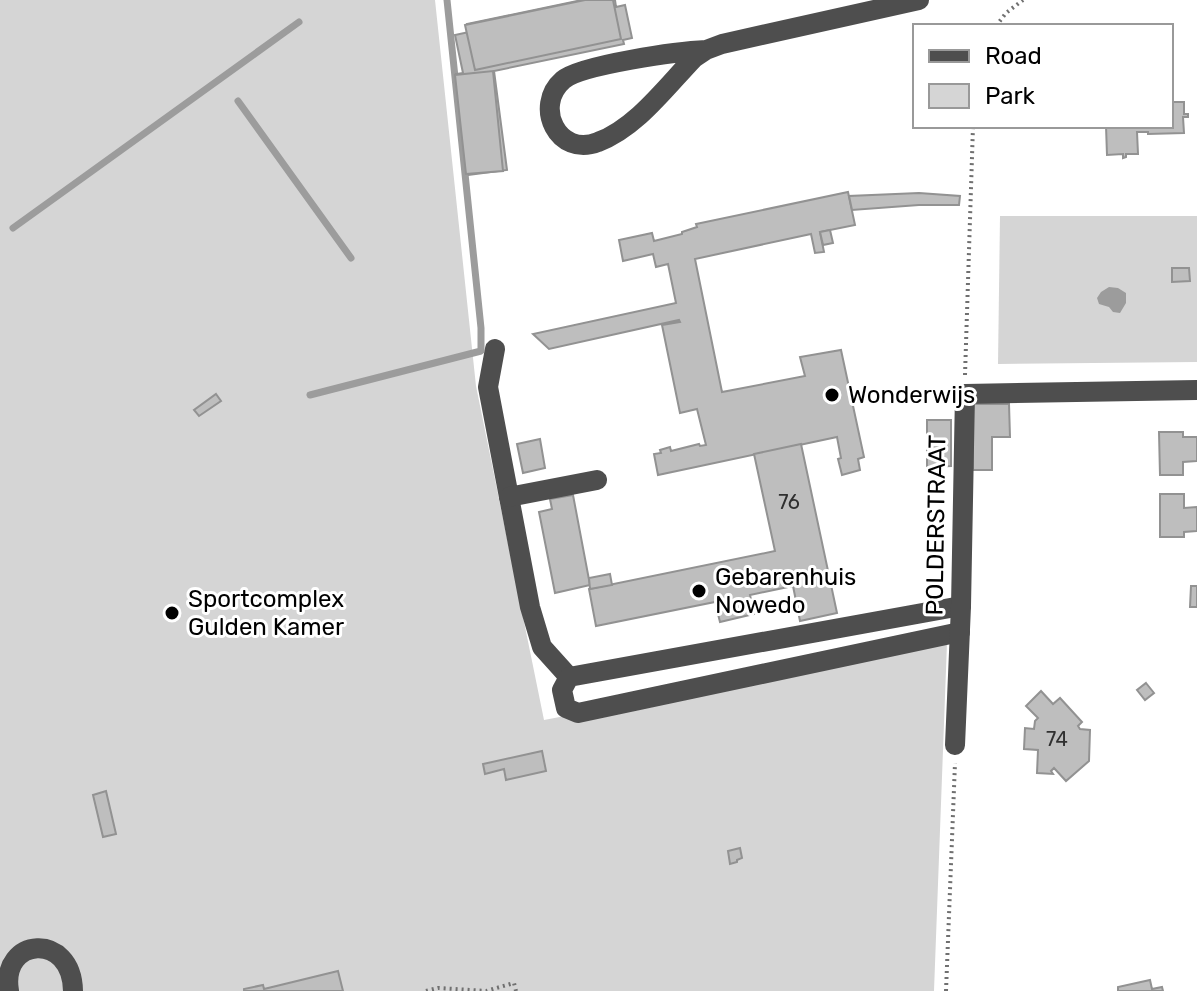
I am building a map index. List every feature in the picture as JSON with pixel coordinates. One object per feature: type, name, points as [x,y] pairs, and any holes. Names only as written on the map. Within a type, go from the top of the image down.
[{"type":"street","points":[[706,50],[678,51],[581,71],[564,78],[550,103],[551,121],[568,142],[580,145],[595,143],[628,126],[694,58],[706,50],[919,0]]},
{"type":"street","points":[[495,349],[488,387],[530,607],[542,647],[569,677]]},
{"type":"street","points":[[965,394],[1197,390]]},
{"type":"street","name":"POLDERSTRAAT","points":[[955,745],[965,394]]},
{"type":"street","points":[[509,497],[597,480]]},
{"type":"street","points":[[569,677],[961,606]]},
{"type":"street","points":[[569,677],[562,690],[566,708],[578,713],[960,632]]},
{"type":"street","points":[[9,991],[5,959],[30,949],[43,948],[56,952],[69,968],[73,991]]},
{"type":"path","points":[[998,24],[1023,0]]},
{"type":"path","points":[[965,394],[973,128]]},
{"type":"path","points":[[946,991],[955,745]]},
{"type":"path","points":[[426,991],[438,988],[486,991],[514,983],[516,991]]},
{"type":"green space","name":"Sportcomplex Gulden Kamer","points":[[0,0],[435,0],[476,386],[544,720],[947,643],[934,991],[0,991]]},
{"type":"green space","points":[[1000,216],[1197,216],[1197,362],[998,364]]},
{"type":"shaded area","points":[[1109,287],[1126,293],[1126,303],[1120,313],[1099,304],[1097,298]]},
{"type":"building","points":[[582,0],[615,0],[616,7],[625,5],[632,38],[623,40],[624,44],[494,71],[507,170],[469,175],[456,74],[463,73],[455,35],[469,32],[467,24]]},
{"type":"building","points":[[585,0],[613,0],[621,39],[475,70],[465,25]]},
{"type":"building","points":[[493,71],[503,171],[466,174],[455,75]]},
{"type":"building","points":[[1173,102],[1184,102],[1184,114],[1188,117],[1183,117],[1184,133],[1137,132],[1138,154],[1126,154],[1123,158],[1123,154],[1107,155],[1106,128],[1173,128]]},
{"type":"building","points":[[848,192],[855,225],[820,232],[824,252],[815,253],[811,234],[695,259],[722,392],[805,376],[800,357],[841,350],[864,457],[858,459],[860,470],[842,475],[837,437],[658,475],[654,454],[661,453],[660,450],[706,445],[697,409],[680,413],[662,325],[679,320],[549,349],[533,334],[676,303],[668,264],[656,267],[653,254],[623,261],[619,240],[652,233],[654,241],[682,234],[697,227],[696,224]]},
{"type":"building","points":[[919,193],[960,196],[959,205],[852,210],[849,196]]},
{"type":"building","points":[[830,230],[833,243],[823,245],[820,232]]},
{"type":"building","points":[[1172,268],[1189,268],[1190,281],[1172,282]]},
{"type":"building","points":[[216,394],[221,401],[199,416],[194,410]]},
{"type":"building","points":[[972,404],[1009,404],[1010,437],[992,437],[992,470],[973,470]]},
{"type":"building","points":[[927,420],[951,420],[951,466],[927,467]]},
{"type":"building","points":[[1159,432],[1183,432],[1183,437],[1197,437],[1197,461],[1183,462],[1183,475],[1160,475]]},
{"type":"building","points":[[540,439],[545,468],[523,473],[517,444]]},
{"type":"building","points":[[801,444],[837,613],[800,621],[793,586],[750,595],[754,614],[720,622],[715,602],[596,626],[589,589],[775,551],[754,454]]},
{"type":"building","points":[[1160,494],[1184,494],[1184,508],[1197,507],[1197,531],[1184,532],[1184,537],[1160,537]]},
{"type":"building","points":[[573,495],[590,585],[555,593],[539,512],[552,509],[550,499]]},
{"type":"building","points":[[610,574],[612,585],[590,589],[589,578]]},
{"type":"building","points":[[1191,586],[1197,586],[1197,607],[1190,607]]},
{"type":"building","points":[[1146,683],[1154,693],[1145,700],[1137,690]]},
{"type":"building","points":[[1041,691],[1053,704],[1060,698],[1082,722],[1078,726],[1080,729],[1090,730],[1089,761],[1066,781],[1054,768],[1051,771],[1053,774],[1037,773],[1038,750],[1024,749],[1025,728],[1034,729],[1038,718],[1026,706]]},
{"type":"building","points":[[542,751],[546,771],[506,780],[504,769],[485,774],[483,764]]},
{"type":"building","points":[[106,791],[116,834],[103,837],[93,795]]},
{"type":"building","points":[[740,848],[742,858],[730,864],[728,851]]},
{"type":"building","points":[[338,971],[343,991],[244,991],[263,985],[264,989]]},
{"type":"building","points":[[1150,980],[1152,989],[1162,987],[1163,991],[1118,991],[1118,987]]},
{"type":"waterway","points":[[310,395],[481,351],[447,0]]},
{"type":"waterway","points":[[13,228],[299,22]]},
{"type":"waterway","points":[[238,101],[351,258]]},
{"type":"place","name":"Wonderwijs","points":[[832,395]]},
{"type":"place","name":"Gebarenhuis Nowedo","points":[[699,591]]},
{"type":"place","name":"Sportcomplex Gulden Kamer","points":[[172,613]]}]
